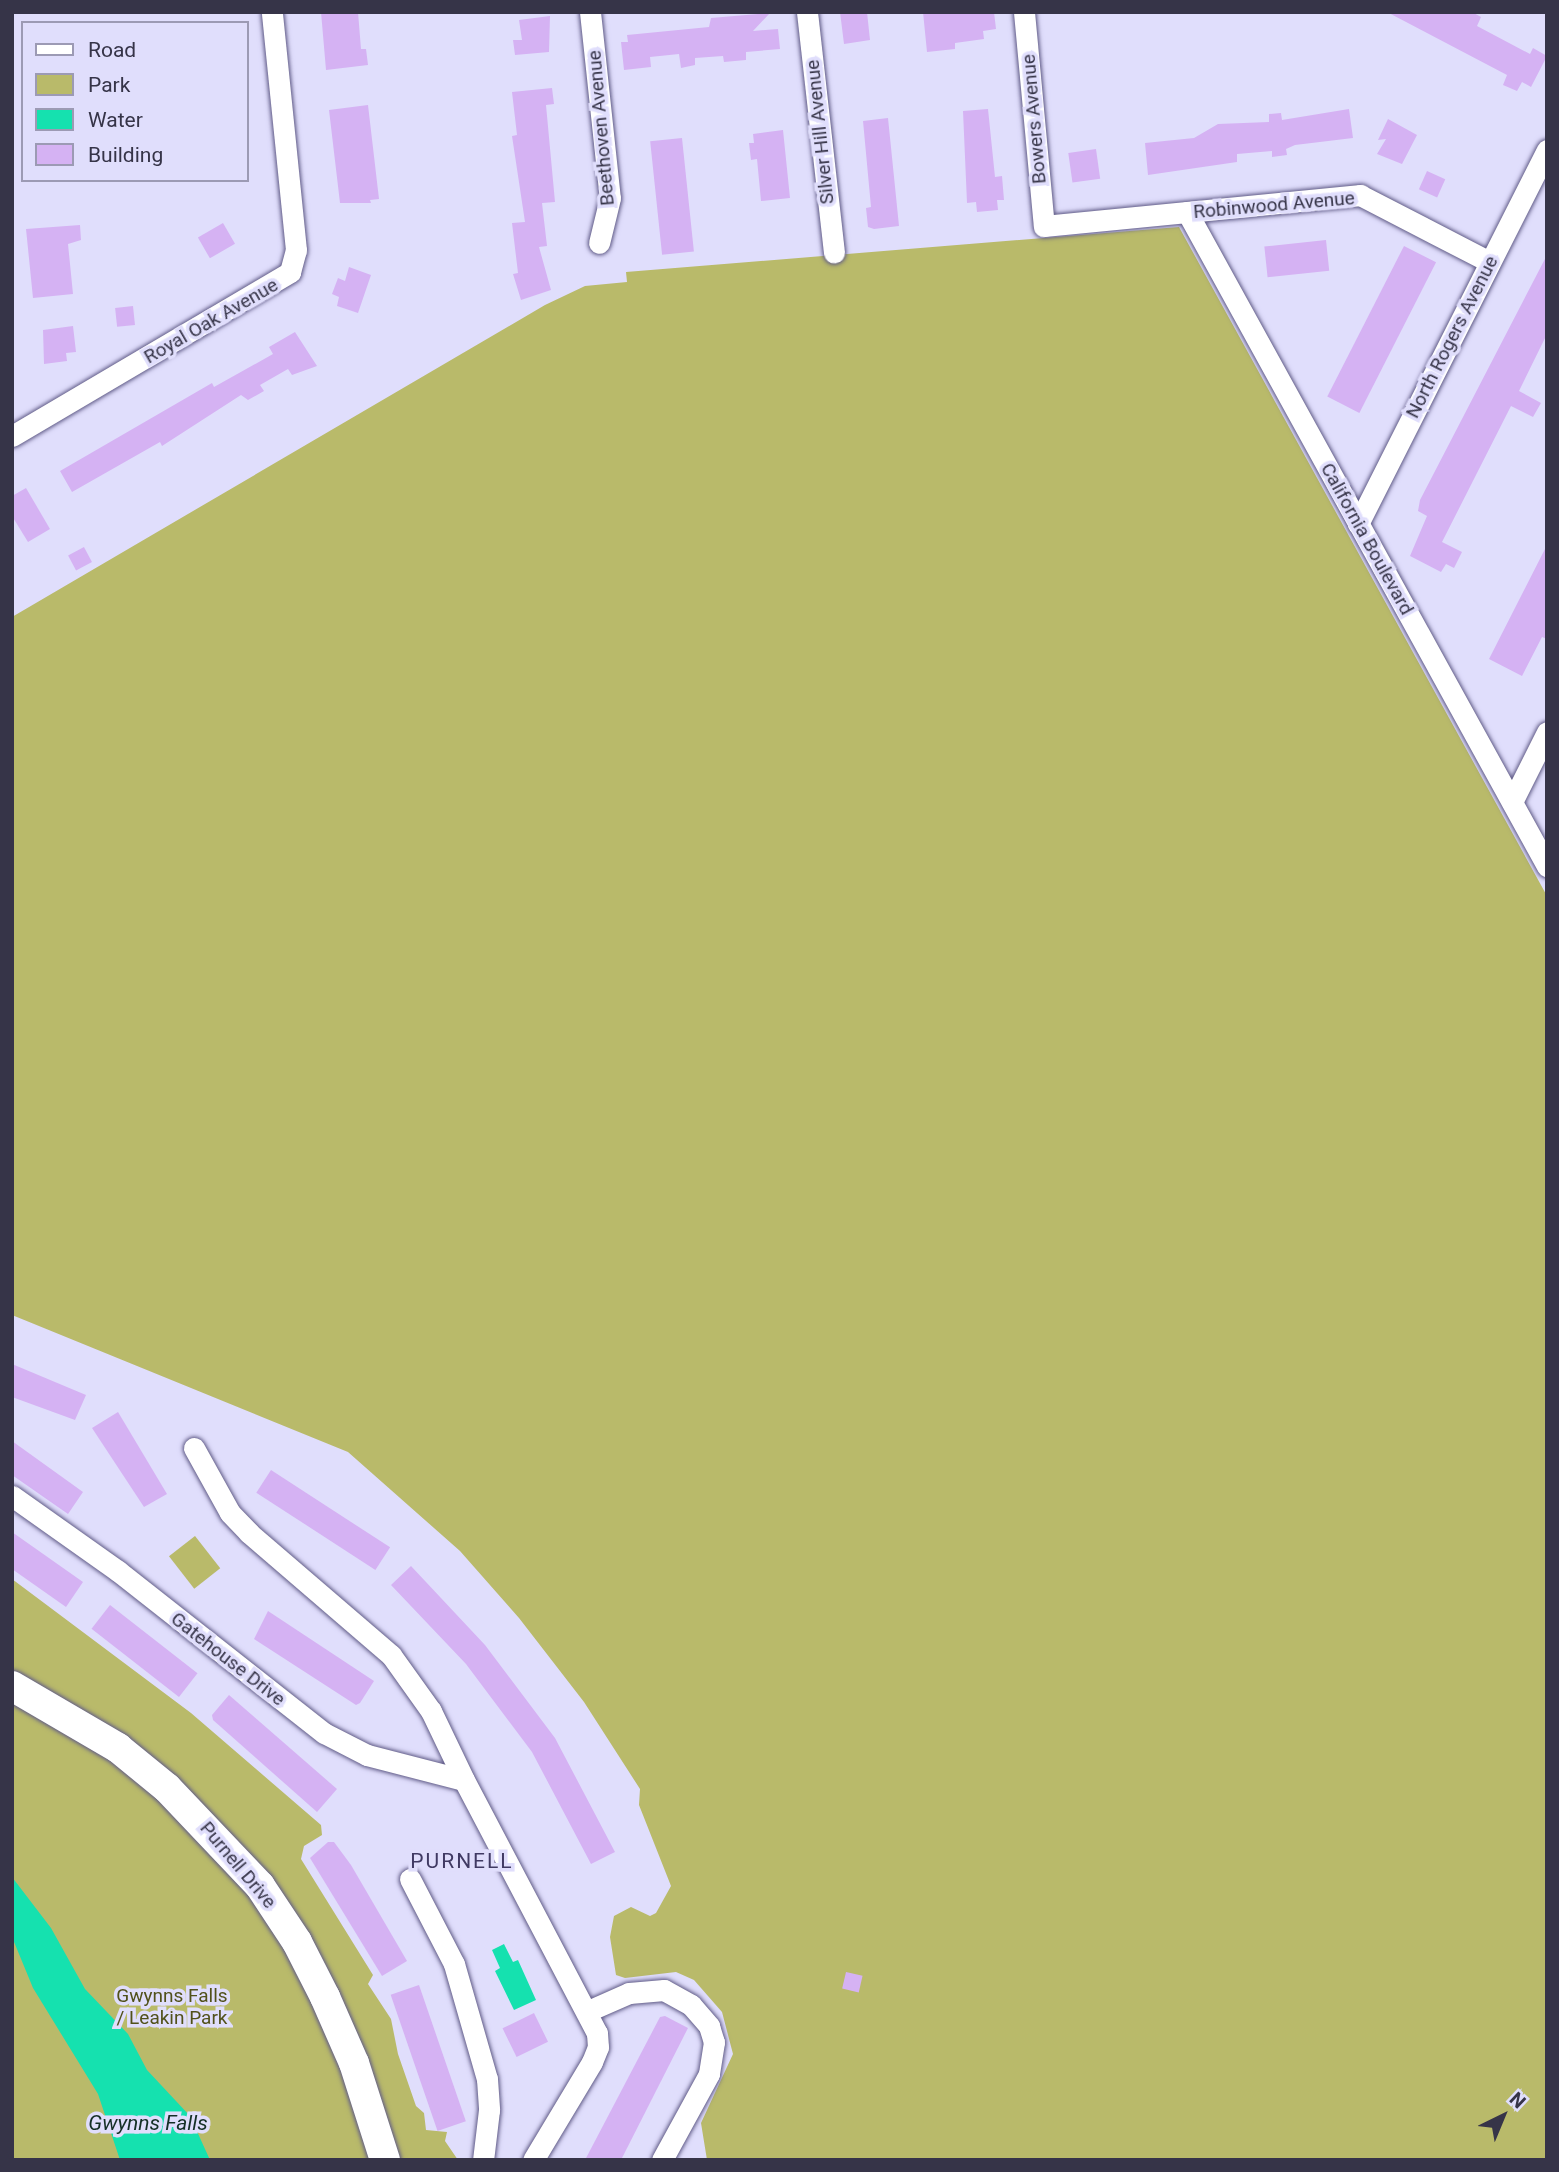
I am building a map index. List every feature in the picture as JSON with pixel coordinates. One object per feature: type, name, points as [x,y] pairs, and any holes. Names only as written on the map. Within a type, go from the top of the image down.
[{"type":"street","name":"Royal Oak Avenue","points":[[12,436],[290,272],[296,250],[272,12]]},
{"type":"street","name":"Beethoven Avenue","points":[[590,12],[610,198],[599,243]]},
{"type":"street","name":"Silver Hill Avenue","points":[[807,12],[834,252]]},
{"type":"street","name":"Bowers Avenue","points":[[1024,12],[1044,226]]},
{"type":"street","name":"North Rogers Avenue","points":[[1358,524],[1547,150]]},
{"type":"street","name":"Robinwood Avenue","points":[[1044,226],[1360,195],[1490,262]]},
{"type":"street","name":"California Boulevard","points":[[1187,212],[1547,866]]},
{"type":"street","points":[[1511,802],[1547,732]]},
{"type":"street","points":[[194,1448],[230,1513],[249,1533],[391,1655],[430,1712],[588,2011],[598,2047],[533,2160]]},
{"type":"street","name":"Gatehouse Drive","points":[[12,1496],[118,1571],[324,1733],[367,1755],[464,1780]]},
{"type":"street","name":"Purnell Drive","points":[[12,1686],[72,1716],[118,1748],[167,1788],[260,1886],[297,1942],[325,1997],[354,2063],[385,2160]]},
{"type":"street","points":[[410,1880],[454,1964],[487,2079],[489,2110],[483,2160]]},
{"type":"street","points":[[588,2011],[629,1993],[664,1990],[691,2006],[709,2026],[714,2042],[709,2074],[662,2160]]},
{"type":"green space","points":[[1179,227],[1547,896],[1547,2160],[707,2160],[701,2123],[733,2054],[722,2012],[694,1980],[676,1972],[625,1978],[616,1975],[610,1937],[614,1916],[631,1907],[650,1916],[656,1913],[671,1886],[639,1805],[640,1789],[584,1702],[519,1618],[460,1551],[348,1452],[12,1315],[12,617],[545,305],[585,286],[627,282],[626,272]]},
{"type":"green space","points":[[195,1536],[220,1568],[194,1589],[169,1556]]},
{"type":"green space","points":[[12,1579],[191,1713],[321,1825],[322,1835],[304,1846],[301,1859],[373,1975],[368,1984],[391,2019],[398,2054],[416,2106],[424,2113],[426,2130],[447,2132],[445,2141],[458,2160],[395,2160],[279,1898],[12,1673]]},
{"type":"green space","name":"Gwynns Falls / Leakin Park","points":[[12,1693],[127,1763],[255,1894],[330,2026],[376,2160],[12,2160]]},
{"type":"water","name":"Gwynns Falls","points":[[12,1877],[51,1928],[85,1989],[128,2034],[147,2070],[190,2116],[210,2160],[120,2160],[98,2094],[33,1988],[12,1937]]},
{"type":"water","points":[[504,1944],[513,1962],[518,1960],[536,2000],[514,2010],[495,1971],[500,1968],[492,1950]]},
{"type":"building","points":[[321,12],[358,12],[361,49],[366,49],[368,65],[326,70]]},
{"type":"building","points":[[840,12],[867,12],[870,40],[844,44]]},
{"type":"building","points":[[923,12],[994,12],[996,29],[983,31],[984,39],[955,43],[955,49],[927,52]]},
{"type":"building","points":[[1387,12],[1472,12],[1481,17],[1477,26],[1530,54],[1533,48],[1547,56],[1531,87],[1522,82],[1517,91],[1503,85],[1507,75]]},
{"type":"building","points":[[770,13],[753,31],[778,29],[780,49],[746,52],[746,60],[724,62],[723,56],[695,58],[695,65],[681,68],[679,54],[650,57],[651,67],[624,70],[621,42],[628,42],[627,35],[709,27],[711,18]]},
{"type":"building","points":[[550,16],[549,52],[515,55],[513,40],[522,40],[519,20]]},
{"type":"building","points":[[552,88],[554,104],[546,105],[555,202],[542,203],[547,246],[539,247],[551,290],[521,300],[513,274],[518,273],[512,223],[525,222],[512,136],[517,135],[512,92]]},
{"type":"building","points":[[368,105],[379,199],[370,200],[371,203],[340,203],[329,110]]},
{"type":"building","points":[[988,109],[995,177],[1002,176],[1004,200],[997,200],[998,210],[977,212],[976,202],[967,203],[963,111]]},
{"type":"building","points":[[1349,109],[1353,138],[1295,145],[1286,149],[1287,155],[1272,157],[1272,151],[1237,154],[1237,162],[1148,175],[1145,143],[1194,138],[1218,124],[1269,122],[1269,114],[1281,113],[1282,120]]},
{"type":"building","points":[[888,118],[899,226],[874,229],[868,227],[866,208],[871,207],[863,121]]},
{"type":"building","points":[[1388,119],[1417,135],[1402,164],[1377,154],[1386,139],[1378,140]]},
{"type":"building","points":[[783,130],[790,198],[761,201],[757,159],[751,160],[749,143],[754,143],[753,134]]},
{"type":"building","points":[[682,138],[694,251],[662,255],[650,141]]},
{"type":"building","points":[[1096,149],[1100,179],[1072,183],[1068,153]]},
{"type":"building","points":[[1427,171],[1445,179],[1437,197],[1419,189]]},
{"type":"building","points":[[223,223],[235,244],[210,258],[198,237]]},
{"type":"building","points":[[80,225],[81,240],[68,244],[73,294],[33,298],[26,229]]},
{"type":"building","points":[[1326,240],[1329,271],[1268,277],[1264,246]]},
{"type":"building","points":[[1404,246],[1436,262],[1359,413],[1327,397]]},
{"type":"building","points":[[1547,255],[1547,334],[1519,391],[1541,403],[1533,417],[1511,406],[1442,542],[1462,552],[1454,568],[1446,564],[1441,572],[1410,556],[1427,516],[1418,511],[1420,500]]},
{"type":"building","points":[[349,267],[371,275],[358,313],[337,306],[339,297],[332,294],[338,278],[345,281]]},
{"type":"building","points":[[133,306],[135,325],[117,327],[115,308]]},
{"type":"building","points":[[73,326],[76,352],[66,353],[67,361],[44,364],[43,330]]},
{"type":"building","points":[[295,332],[317,366],[292,375],[288,369],[260,385],[264,391],[248,400],[241,395],[162,446],[160,442],[72,492],[60,471],[212,383],[214,387],[273,354],[269,347]]},
{"type":"building","points":[[26,488],[50,529],[28,542],[12,516],[12,496]]},
{"type":"building","points":[[1547,545],[1547,639],[1542,637],[1522,676],[1489,659]]},
{"type":"building","points":[[84,547],[92,562],[76,570],[68,555]]},
{"type":"building","points":[[12,1364],[86,1395],[75,1420],[12,1397]]},
{"type":"building","points":[[118,1412],[167,1494],[144,1507],[92,1428]]},
{"type":"building","points":[[12,1441],[83,1492],[68,1514],[12,1475]]},
{"type":"building","points":[[271,1470],[390,1547],[375,1570],[256,1493]]},
{"type":"building","points":[[12,1532],[83,1582],[66,1607],[12,1569]]},
{"type":"building","points":[[411,1566],[485,1645],[555,1738],[615,1852],[591,1864],[532,1752],[466,1664],[391,1585]]},
{"type":"building","points":[[110,1605],[197,1673],[179,1697],[92,1629]]},
{"type":"building","points":[[268,1611],[374,1681],[360,1703],[356,1705],[254,1639]]},
{"type":"building","points":[[229,1695],[337,1789],[317,1812],[213,1720],[212,1715]]},
{"type":"building","points":[[328,1842],[334,1842],[351,1865],[407,1961],[382,1976],[310,1858]]},
{"type":"building","points":[[846,1972],[863,1976],[859,1992],[842,1989]]},
{"type":"building","points":[[419,1985],[466,2121],[438,2131],[391,1995]]},
{"type":"building","points":[[534,2013],[548,2042],[517,2057],[503,2028]]},
{"type":"building","points":[[665,2016],[688,2028],[621,2160],[585,2160],[660,2017]]},
{"type":"district","name":"PURNELL","points":[[462,1861]]}]
